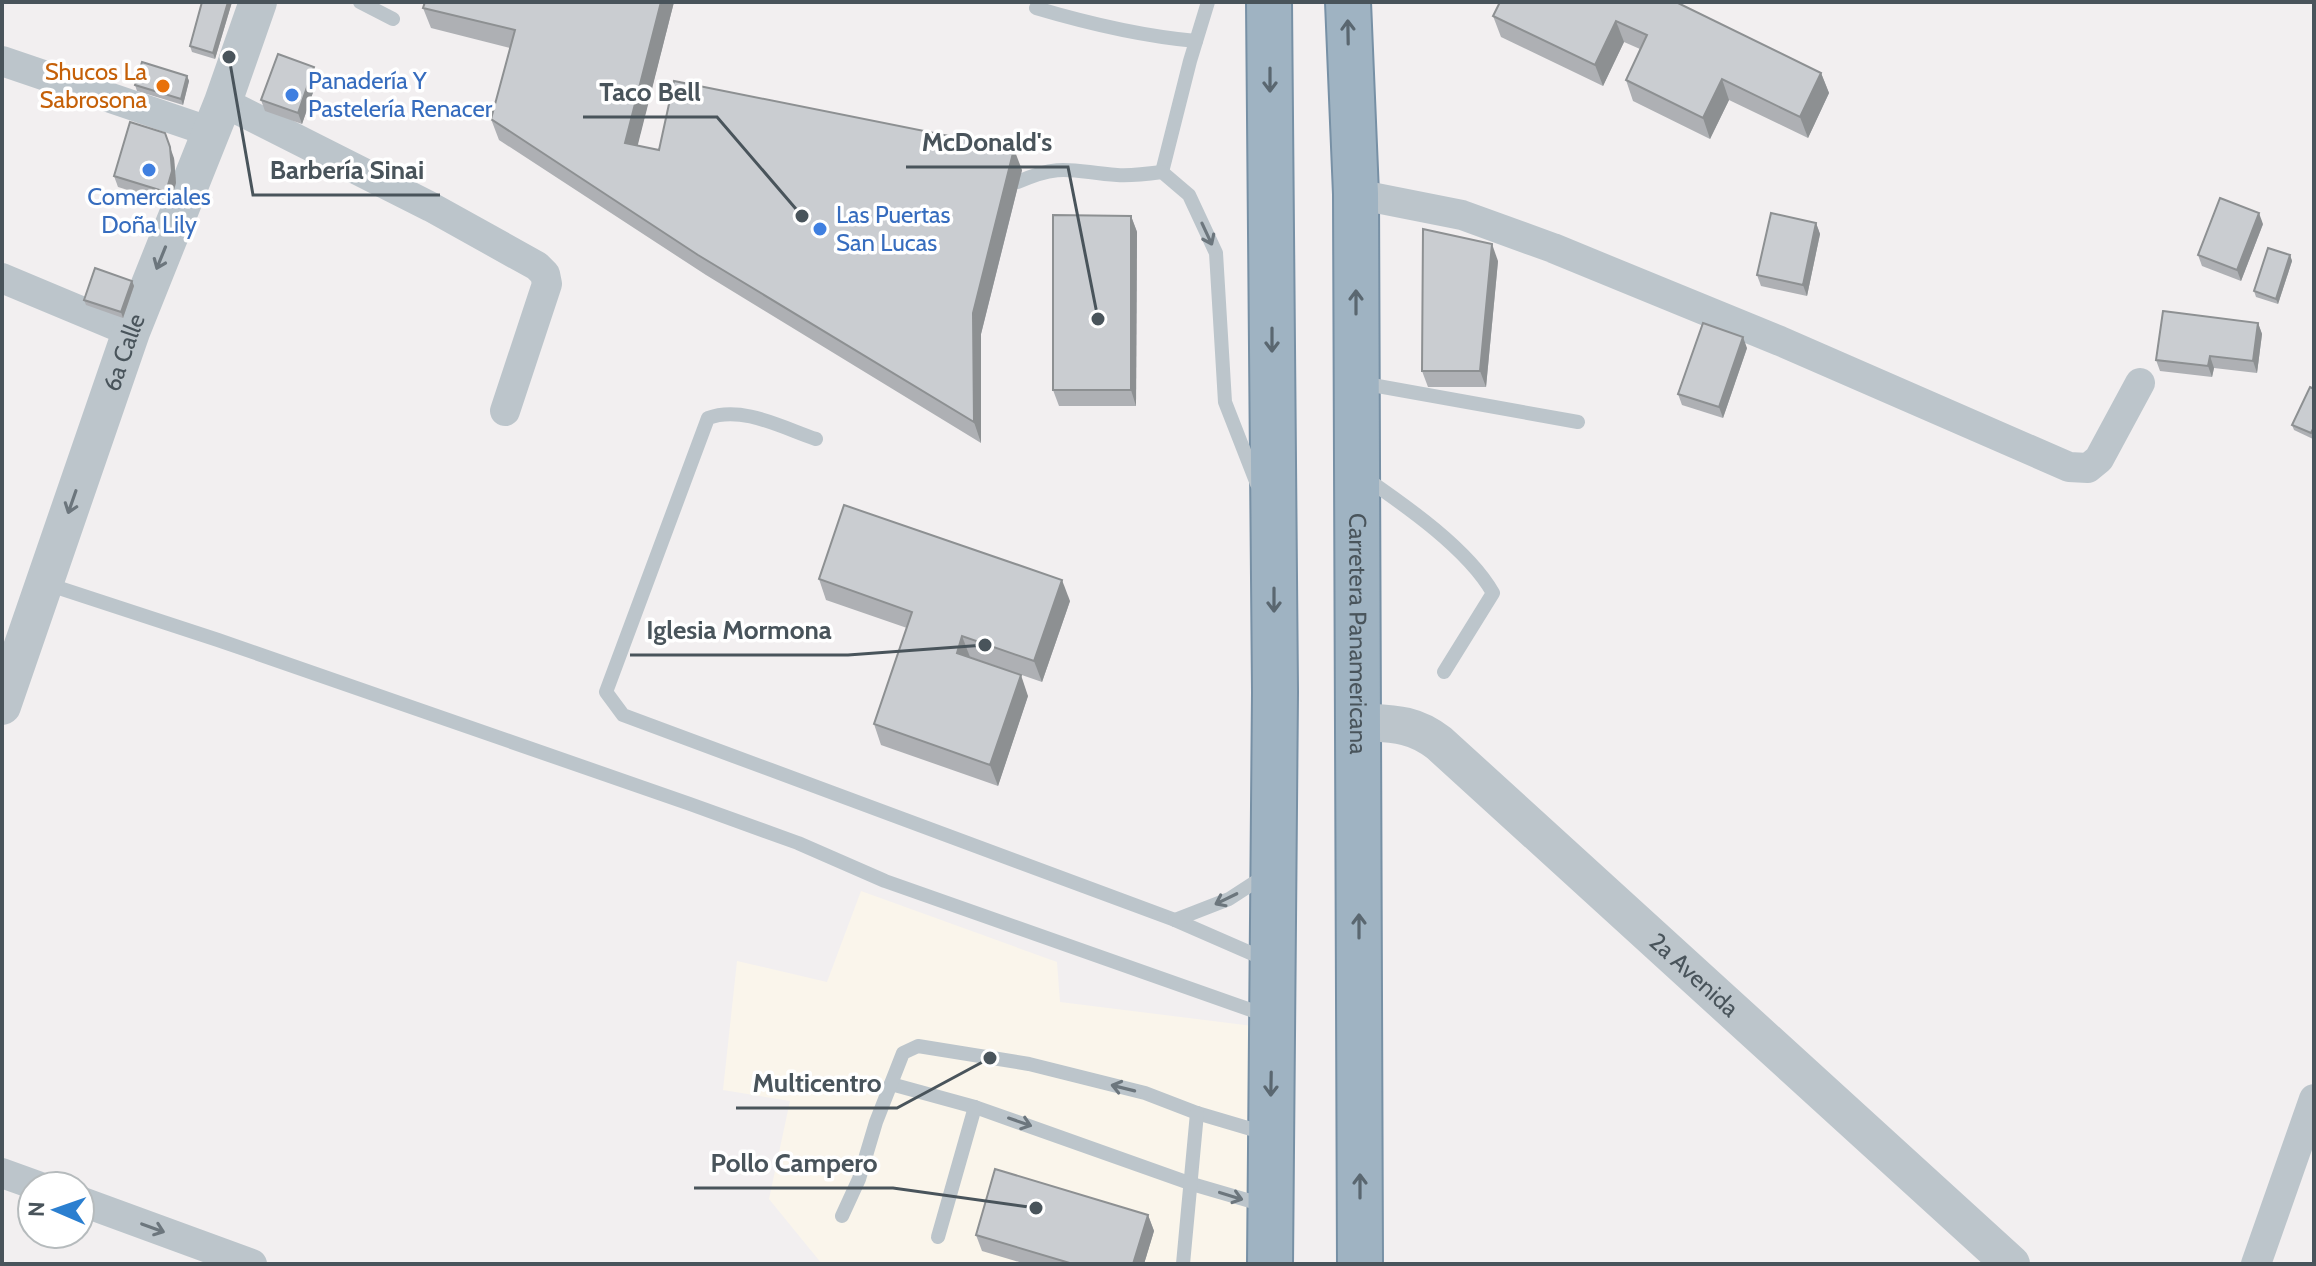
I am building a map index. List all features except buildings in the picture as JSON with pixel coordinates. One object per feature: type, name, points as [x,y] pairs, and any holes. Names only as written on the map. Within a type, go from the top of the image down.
[{"type":"highway","points":[[1269,2],[1274,526],[1270,1264]]},
{"type":"highway","name":"Carretera Panamericana","points":[[1348,2],[1356,194],[1360,1264]]},
{"type":"street","name":"6a Calle","points":[[2,706],[131,332],[217,117],[258,2]]},
{"type":"street","points":[[2,61],[217,117],[431,207],[537,266],[545,274],[547,284],[505,411]]},
{"type":"street","points":[[1356,194],[1462,215],[1553,248],[1780,341],[2069,467],[2088,468],[2099,459],[2140,383]]},
{"type":"street","points":[[2,278],[131,332]]},
{"type":"street","name":"2a Avenida","points":[[1358,722],[1402,724],[1422,730],[1439,743],[2011,1264]]},
{"type":"street","points":[[2256,1264],[2314,1099]]},
{"type":"street","points":[[96,1207],[252,1264]]},
{"type":"lane","points":[[360,2],[393,19]]},
{"type":"lane","points":[[1162,172],[1208,2]]},
{"type":"lane","points":[[1036,8],[1097,27],[1148,37],[1196,41]]},
{"type":"lane","points":[[1018,182],[1042,171],[1070,168],[1122,176],[1162,172],[1189,195],[1216,253],[1225,402],[1274,526]]},
{"type":"lane","points":[[1357,382],[1578,422]]},
{"type":"lane","points":[[816,439],[744,415],[724,412],[708,418],[606,692],[623,715],[1175,920],[1273,962]]},
{"type":"lane","points":[[1357,472],[1404,505],[1470,563],[1481,573],[1493,593],[1444,672]]},
{"type":"lane","points":[[44,583],[690,804],[798,843],[885,881],[1272,1018]]},
{"type":"lane","points":[[1175,920],[1229,899],[1273,870]]},
{"type":"lane","points":[[842,1216],[859,1179],[876,1122],[903,1053],[918,1046],[1029,1064],[1145,1093],[1197,1113],[1270,1134]]},
{"type":"lane","points":[[891,1084],[975,1107],[1192,1184],[1271,1207]]},
{"type":"lane","points":[[938,1237],[975,1107]]},
{"type":"lane","points":[[1183,1264],[1197,1113]]},
{"type":"shaded area","points":[[861,891],[1057,962],[1060,1002],[1253,1026],[1249,1264],[822,1264],[769,1199],[790,1101],[723,1090],[737,961],[827,982]]},
{"type":"place","name":"Barbería Sinai","points":[[229,57]]},
{"type":"place","name":"Shucos La Sabrosona","points":[[163,86]]},
{"type":"place","name":"Panadería Y Pastelería Renacer","points":[[292,95]]},
{"type":"place","name":"Comerciales Doña Lily","points":[[149,170]]},
{"type":"place","name":"Taco Bell","points":[[802,216]]},
{"type":"place","name":"Las Puertas San Lucas","points":[[820,229]]},
{"type":"place","name":"McDonald's","points":[[1098,319]]},
{"type":"place","name":"Iglesia Mormona","points":[[985,645]]},
{"type":"place","name":"Multicentro","points":[[990,1058]]},
{"type":"place","name":"Pollo Campero","points":[[1036,1208]]}]
